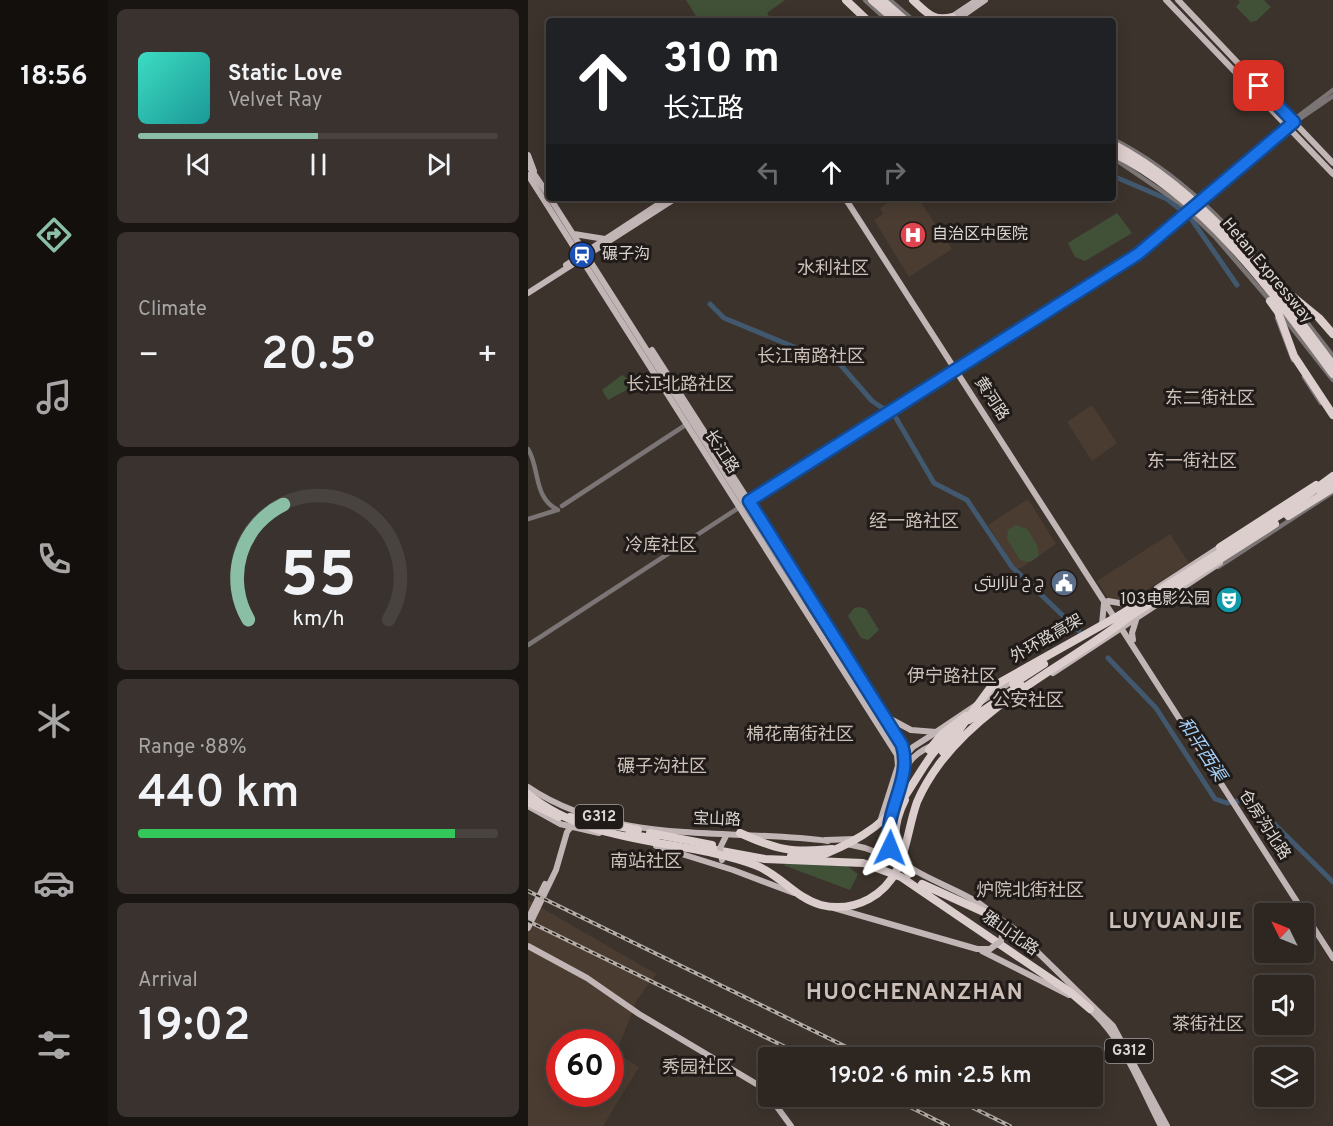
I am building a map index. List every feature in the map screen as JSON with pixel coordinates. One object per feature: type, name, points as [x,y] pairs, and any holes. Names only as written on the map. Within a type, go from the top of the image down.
[{"type":"highway","points":[[844,0],[863,18]]},
{"type":"highway","points":[[872,0],[893,18]]},
{"type":"highway","points":[[882,0],[903,18]]},
{"type":"highway","points":[[912,0],[933,18]]},
{"type":"highway","points":[[912,0],[930,18]]},
{"type":"highway","name":"Hetan Expressway","points":[[1116,146],[1173,182],[1227,239],[1247,267],[1294,321],[1333,374]]},
{"type":"highway","name":"Hetan Expressway","points":[[1116,155],[1185,201],[1259,269],[1333,365]]},
{"type":"highway","points":[[1221,219],[1227,239]]},
{"type":"highway","points":[[1207,230],[1227,239]]},
{"type":"highway","points":[[1247,267],[1278,312],[1291,349],[1333,415]]},
{"type":"highway","points":[[1259,269],[1332,331]]},
{"type":"highway","points":[[1220,547],[1319,483],[1333,478]]},
{"type":"highway","name":"外环路高架","points":[[528,791],[590,823],[627,835],[760,862],[789,884],[820,901],[834,903],[858,900],[876,891],[894,871],[905,840],[913,801],[921,783],[990,688],[1117,615],[1287,510],[1333,478]]},
{"type":"highway","points":[[1220,563],[1333,490]]},
{"type":"highway","name":"外环路高架","points":[[528,791],[554,811],[590,826],[627,838],[757,866],[803,899],[835,908],[852,906],[878,894],[898,873],[914,813],[924,786],[950,750],[969,730],[1006,701],[1277,523],[1333,490]]},
{"type":"highway","points":[[528,791],[570,817],[765,855],[788,857],[810,855],[832,849],[868,828],[884,813],[942,734],[1117,615]]},
{"type":"highway","points":[[528,804],[577,824],[765,859],[810,855],[852,843],[871,832],[905,795],[920,769],[942,743],[969,720],[1133,618]]},
{"type":"highway","points":[[920,769],[903,804],[895,832],[897,855],[922,884],[1074,989]]},
{"type":"highway","points":[[662,832],[673,837]]},
{"type":"highway","points":[[740,834],[775,848],[810,855]]},
{"type":"highway","name":"雅山北路","points":[[810,855],[863,863],[901,877],[1070,992],[1090,1009]]},
{"type":"highway","points":[[922,884],[997,918]]},
{"type":"main road","points":[[954,18],[976,0]]},
{"type":"main road","points":[[954,18],[986,0]]},
{"type":"main road","points":[[1166,0],[1333,174]]},
{"type":"main road","points":[[1178,0],[1333,163]]},
{"type":"main road","points":[[528,155],[531,175]]},
{"type":"main road","points":[[528,165],[531,175]]},
{"type":"main road","name":"长江路","points":[[531,175],[546,192]]},
{"type":"main road","name":"长江路","points":[[531,175],[546,200]]},
{"type":"main road","name":"长江路","points":[[546,201],[579,258],[687,424],[745,504],[899,754]]},
{"type":"main road","name":"长江路","points":[[553,201],[828,635],[883,714],[900,726],[919,732],[936,732]]},
{"type":"main road","points":[[587,254],[663,201]]},
{"type":"main road","points":[[528,291],[565,265],[587,254],[671,201]]},
{"type":"main road","name":"黄河路","points":[[846,201],[957,368]]},
{"type":"main road","name":"黄河路","points":[[851,201],[1117,615]]},
{"type":"main road","points":[[574,234],[606,239]]},
{"type":"main road","points":[[565,265],[571,243]]},
{"type":"main road","points":[[528,291],[579,258]]},
{"type":"main road","points":[[899,754],[1220,547]]},
{"type":"main road","points":[[899,754],[914,754],[958,733],[1220,563]]},
{"type":"main road","points":[[1102,624],[1106,601],[1131,605]]},
{"type":"main road","name":"仓房沟北路","points":[[1117,615],[1131,641],[1333,953]]},
{"type":"main road","points":[[1109,637],[1131,641],[1133,618]]},
{"type":"main road","points":[[826,840],[858,839],[879,824],[898,766],[902,745],[883,714]]},
{"type":"main road","points":[[899,754],[907,765]]},
{"type":"main road","points":[[909,870],[894,854],[888,837],[907,765],[914,754]]},
{"type":"main road","name":"宝山路","points":[[528,791],[570,810],[662,832],[740,834],[826,840],[865,848],[909,870]]},
{"type":"main road","name":"仓房沟北路","points":[[1234,801],[1333,958]]},
{"type":"main road","name":"G312","points":[[528,804],[560,824],[660,847],[733,870],[832,908],[977,949],[1034,976],[1090,1009],[1121,1049],[1161,1126]]},
{"type":"main road","points":[[528,919],[556,858],[563,830],[560,824]]},
{"type":"main road","points":[[528,928],[556,870],[567,832],[571,827]]},
{"type":"main road","points":[[733,870],[722,860],[720,848],[726,836],[740,834]]},
{"type":"main road","name":"G312","points":[[909,870],[986,907],[997,918],[1013,928],[1113,1026],[1167,1126]]},
{"type":"main road","points":[[977,949],[990,949],[1001,940],[1003,929],[997,918]]},
{"type":"main road","points":[[528,946],[587,978],[639,1014],[758,1085]]},
{"type":"main road","points":[[528,952],[598,988],[646,1022],[758,1090]]},
{"type":"main road","points":[[777,1107],[793,1126]]},
{"type":"main road","points":[[781,1107],[793,1126]]},
{"type":"street","points":[[865,0],[885,18]]},
{"type":"street","points":[[890,0],[911,18]]},
{"type":"street","points":[[528,645],[1144,250],[1257,149],[1333,90]]},
{"type":"street","points":[[1293,121],[1333,96]]},
{"type":"street","points":[[1116,141],[1173,176],[1221,219],[1275,281],[1333,356]]},
{"type":"street","points":[[1116,160],[1181,204],[1207,230],[1269,300],[1333,380]]},
{"type":"street","points":[[1269,300],[1291,357],[1333,420]]},
{"type":"street","points":[[562,506],[687,424]]},
{"type":"street","points":[[528,449],[538,487],[552,507],[558,510],[528,519]]},
{"type":"street","points":[[1220,547],[1333,478]]},
{"type":"street","points":[[1208,572],[1333,490]]},
{"type":"shaded area","name":"自治区中医院","points":[[890,201],[920,201],[952,249],[909,277],[874,220],[883,214],[880,208]]},
{"type":"shaded area","points":[[1092,405],[1117,443],[1092,461],[1067,422]]},
{"type":"shaded area","points":[[1028,499],[1056,544],[1021,568],[1015,568],[988,525]]},
{"type":"shaded area","points":[[1170,534],[1189,563],[1127,602],[1109,600],[1097,581]]},
{"type":"shaded area","points":[[528,900],[656,974],[637,1000],[624,1033],[624,1029],[546,1029],[546,1107],[615,1107],[603,1126],[528,1126]]},
{"type":"shaded area","points":[[624,1058],[639,1067],[624,1092]]},
{"type":"green space","points":[[686,0],[785,0],[767,13],[770,18],[697,18]]},
{"type":"green space","points":[[1238,0],[1264,0],[1271,7],[1256,21],[1251,22],[1236,7],[1240,2]]},
{"type":"green space","points":[[1117,213],[1132,233],[1085,261],[1075,257],[1068,243]]},
{"type":"green space","points":[[622,375],[630,380],[630,388],[608,400],[602,390]]},
{"type":"green space","points":[[1015,525],[1027,529],[1037,545],[1039,556],[1030,562],[1020,560],[1007,539],[1008,530]]},
{"type":"green space","points":[[854,608],[866,609],[879,630],[868,640],[861,638],[848,616]]},
{"type":"green space","points":[[790,863],[847,866],[858,874],[850,890],[783,865]]},
{"type":"waterway","points":[[1116,177],[1167,199],[1190,217],[1237,285]]},
{"type":"waterway","name":"和平西渠","points":[[710,304],[724,318],[799,349]]},
{"type":"waterway","name":"和平西渠","points":[[812,353],[839,363],[872,401],[884,409]]},
{"type":"waterway","name":"和平西渠","points":[[896,418],[934,483],[967,500],[1012,567],[1079,631]]},
{"type":"waterway","name":"和平西渠","points":[[1108,658],[1156,708],[1215,799],[1227,803],[1249,799],[1333,882]]},
{"type":"railway","points":[[528,891],[847,1047]]},
{"type":"railway","points":[[528,921],[786,1047]]},
{"type":"railway","points":[[910,1107],[948,1126]]},
{"type":"railway","points":[[971,1107],[1010,1126]]},
{"type":"place","name":"自治区中医院","points":[[913,235]]},
{"type":"place","name":"碾子沟","points":[[582,255]]},
{"type":"place","name":"ج خ نازارىتى","points":[[1064,583]]},
{"type":"place","name":"103电影公园","points":[[1229,600]]},
{"type":"district","name":"水利社区","points":[[833,269]]},
{"type":"district","name":"长江南路社区","points":[[811,357]]},
{"type":"district","name":"长江北路社区","points":[[680,385]]},
{"type":"district","name":"东二街社区","points":[[1210,399]]},
{"type":"district","name":"东一街社区","points":[[1192,462]]},
{"type":"district","name":"经一路社区","points":[[914,522]]},
{"type":"district","name":"冷库社区","points":[[661,546]]},
{"type":"district","name":"伊宁路社区","points":[[952,677]]},
{"type":"district","name":"公安社区","points":[[1028,701]]},
{"type":"district","name":"棉花南街社区","points":[[800,735]]},
{"type":"district","name":"碾子沟社区","points":[[662,767]]},
{"type":"district","name":"南站社区","points":[[646,862]]},
{"type":"district","name":"炉院北街社区","points":[[1030,891]]},
{"type":"district","name":"LUYUANJIE","points":[[1176,922]]},
{"type":"district","name":"HUOCHENANZHAN","points":[[915,993]]},
{"type":"district","name":"茶街社区","points":[[1208,1025]]},
{"type":"district","name":"秀园社区","points":[[698,1068]]},
{"type":"route","points":[[890,848],[888,837],[890,823],[907,765],[902,745],[749,501],[1064,303],[1144,250],[1258,150],[1294,122],[1259,86]]}]
